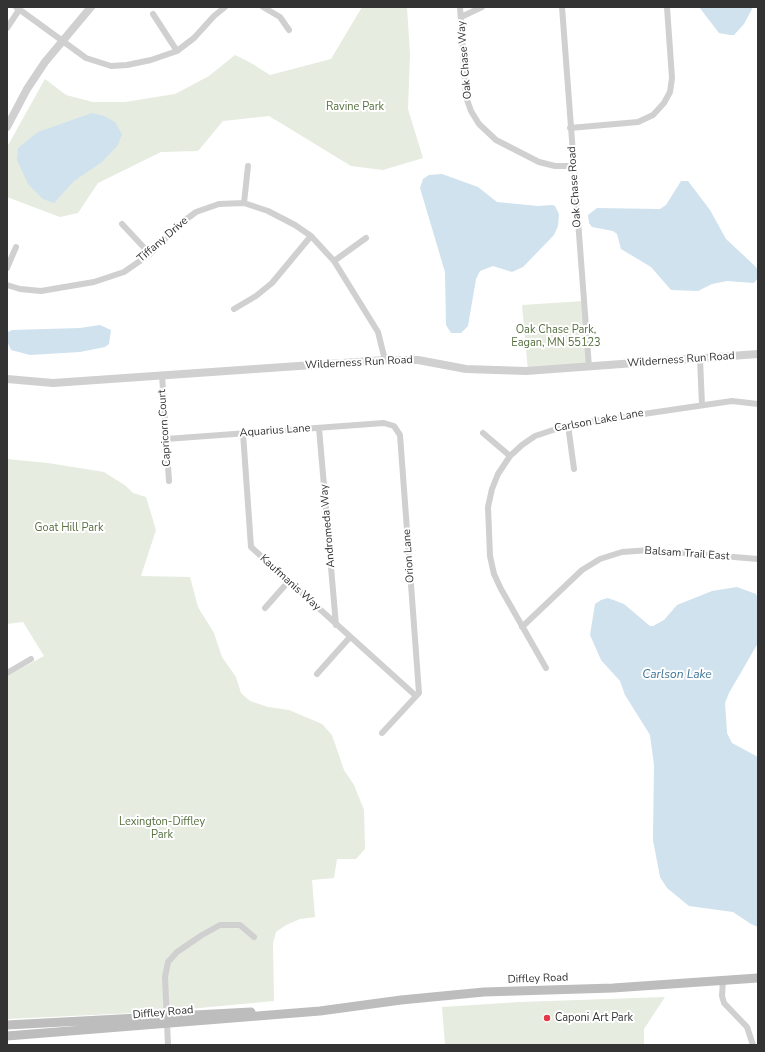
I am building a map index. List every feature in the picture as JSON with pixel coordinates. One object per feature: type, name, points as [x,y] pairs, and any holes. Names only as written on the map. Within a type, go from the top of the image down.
[{"type":"main road","name":"Diffley Road","points":[[7,1025],[166,1020],[320,1011],[401,1000],[484,992],[613,988],[758,978]]},
{"type":"main road","name":"Diffley Road","points":[[7,1036],[166,1020]]},
{"type":"street","points":[[7,127],[41,67],[92,7]]},
{"type":"street","points":[[7,28],[17,8],[86,58],[111,66],[127,65],[151,60],[177,51],[194,38],[214,16],[226,7]]},
{"type":"street","points":[[263,7],[280,17],[289,30]]},
{"type":"street","name":"Oak Chase Way","points":[[460,7],[466,97],[478,124],[496,140],[539,162],[555,166],[573,166]]},
{"type":"street","points":[[461,17],[482,7]]},
{"type":"street","name":"Oak Chase Road","points":[[562,7],[589,367]]},
{"type":"street","points":[[570,128],[638,122],[653,115],[664,103],[670,92],[672,78],[667,7]]},
{"type":"street","points":[[153,14],[177,51]]},
{"type":"street","points":[[244,203],[248,166]]},
{"type":"street","name":"Tiffany Drive","points":[[7,285],[20,289],[41,291],[94,282],[124,272],[150,254],[180,224],[196,212],[219,204],[244,203],[268,211],[295,225],[311,236],[334,261],[378,332],[385,360]]},
{"type":"street","points":[[122,224],[150,254]]},
{"type":"street","points":[[234,309],[256,296],[272,283],[311,236]]},
{"type":"street","points":[[334,261],[366,238]]},
{"type":"street","points":[[7,268],[16,247]]},
{"type":"street","name":"Wilderness Run Road","points":[[7,379],[54,383],[385,360],[418,360],[466,369],[528,371],[758,354]]},
{"type":"street","points":[[700,359],[702,405]]},
{"type":"street","name":"Capricorn Court","points":[[162,375],[169,481]]},
{"type":"street","name":"Carlson Lake Lane","points":[[546,668],[501,589],[494,574],[490,556],[488,507],[492,489],[498,474],[510,456],[535,436],[568,425],[732,401],[758,404]]},
{"type":"street","name":"Aquarius Lane","points":[[166,439],[384,423]]},
{"type":"street","name":"Orion Lane","points":[[384,423],[394,426],[400,435],[419,693],[416,696]]},
{"type":"street","points":[[568,425],[574,469]]},
{"type":"street","name":"Andromeda Way","points":[[319,428],[336,625]]},
{"type":"street","name":"Kaufmanis Way","points":[[243,433],[251,547],[416,696]]},
{"type":"street","points":[[483,434],[510,456]]},
{"type":"street","name":"Balsam Trail East","points":[[522,627],[582,570],[600,559],[622,552],[650,550],[758,559]]},
{"type":"street","points":[[265,608],[288,582]]},
{"type":"street","points":[[316,674],[350,637]]},
{"type":"street","points":[[7,673],[31,659]]},
{"type":"street","points":[[382,733],[416,696]]},
{"type":"street","points":[[168,1045],[165,977],[168,962],[177,952],[202,934],[220,925],[240,925],[254,938]]},
{"type":"street","points":[[723,980],[722,996],[724,1003],[747,1028],[753,1045]]},
{"type":"green space","name":"Ravine Park","points":[[362,7],[407,7],[410,54],[408,109],[423,158],[383,170],[351,166],[269,116],[223,121],[198,151],[161,152],[98,183],[78,213],[60,217],[7,197],[7,147],[45,79],[66,95],[93,102],[125,102],[175,94],[209,76],[235,55],[270,75],[331,59]]},
{"type":"green space","name":"Oak Chase Park, Eagan, MN 55123","points":[[584,301],[589,367],[528,371],[522,305]]},
{"type":"green space","name":"Lexington-Diffley Park","points":[[7,459],[48,463],[104,472],[126,486],[133,493],[146,497],[156,530],[141,576],[190,577],[198,607],[214,633],[222,657],[236,677],[241,693],[250,701],[268,707],[289,710],[322,724],[332,735],[344,770],[354,785],[364,810],[365,849],[356,859],[337,859],[334,878],[312,880],[315,917],[300,919],[286,925],[276,932],[273,943],[274,1001],[157,1012],[7,1019],[7,676],[44,656],[23,622],[7,624]]},
{"type":"green space","name":"Caponi Art Park","points":[[665,997],[644,1029],[644,1045],[445,1045],[442,1007],[520,1002]]},
{"type":"water","points":[[699,7],[753,7],[744,24],[734,35],[730,35],[719,33]]},
{"type":"water","points":[[92,113],[104,116],[115,122],[122,134],[118,145],[102,162],[74,181],[54,203],[43,199],[28,184],[17,160],[18,148],[38,132]]},
{"type":"water","points":[[442,174],[478,187],[497,202],[538,206],[552,205],[555,206],[559,214],[558,226],[554,235],[523,267],[512,272],[493,266],[480,271],[476,279],[468,326],[461,333],[451,333],[446,325],[445,272],[420,188],[423,179],[429,175]]},
{"type":"water","points":[[681,181],[688,181],[710,210],[726,239],[758,270],[758,278],[754,283],[727,281],[712,284],[698,291],[671,290],[651,267],[621,249],[617,234],[613,231],[592,227],[589,223],[588,215],[597,208],[660,209],[666,205]]},
{"type":"water","points":[[100,325],[111,330],[109,344],[105,347],[80,352],[30,355],[11,350],[7,341],[8,332],[12,330],[80,328]]},
{"type":"water","name":"Carlson Lake","points":[[737,587],[756,594],[758,599],[758,643],[729,693],[725,703],[727,733],[732,743],[758,757],[758,927],[733,912],[689,906],[667,888],[660,877],[653,840],[654,765],[650,735],[625,695],[620,681],[601,660],[590,635],[595,604],[601,600],[608,598],[624,604],[650,626],[653,626],[664,620],[677,605],[712,591]]},
{"type":"place","name":"Caponi Art Park","points":[[547,1018]]},
{"type":"park label","name":"Goat Hill Park","points":[[69,528]]}]
